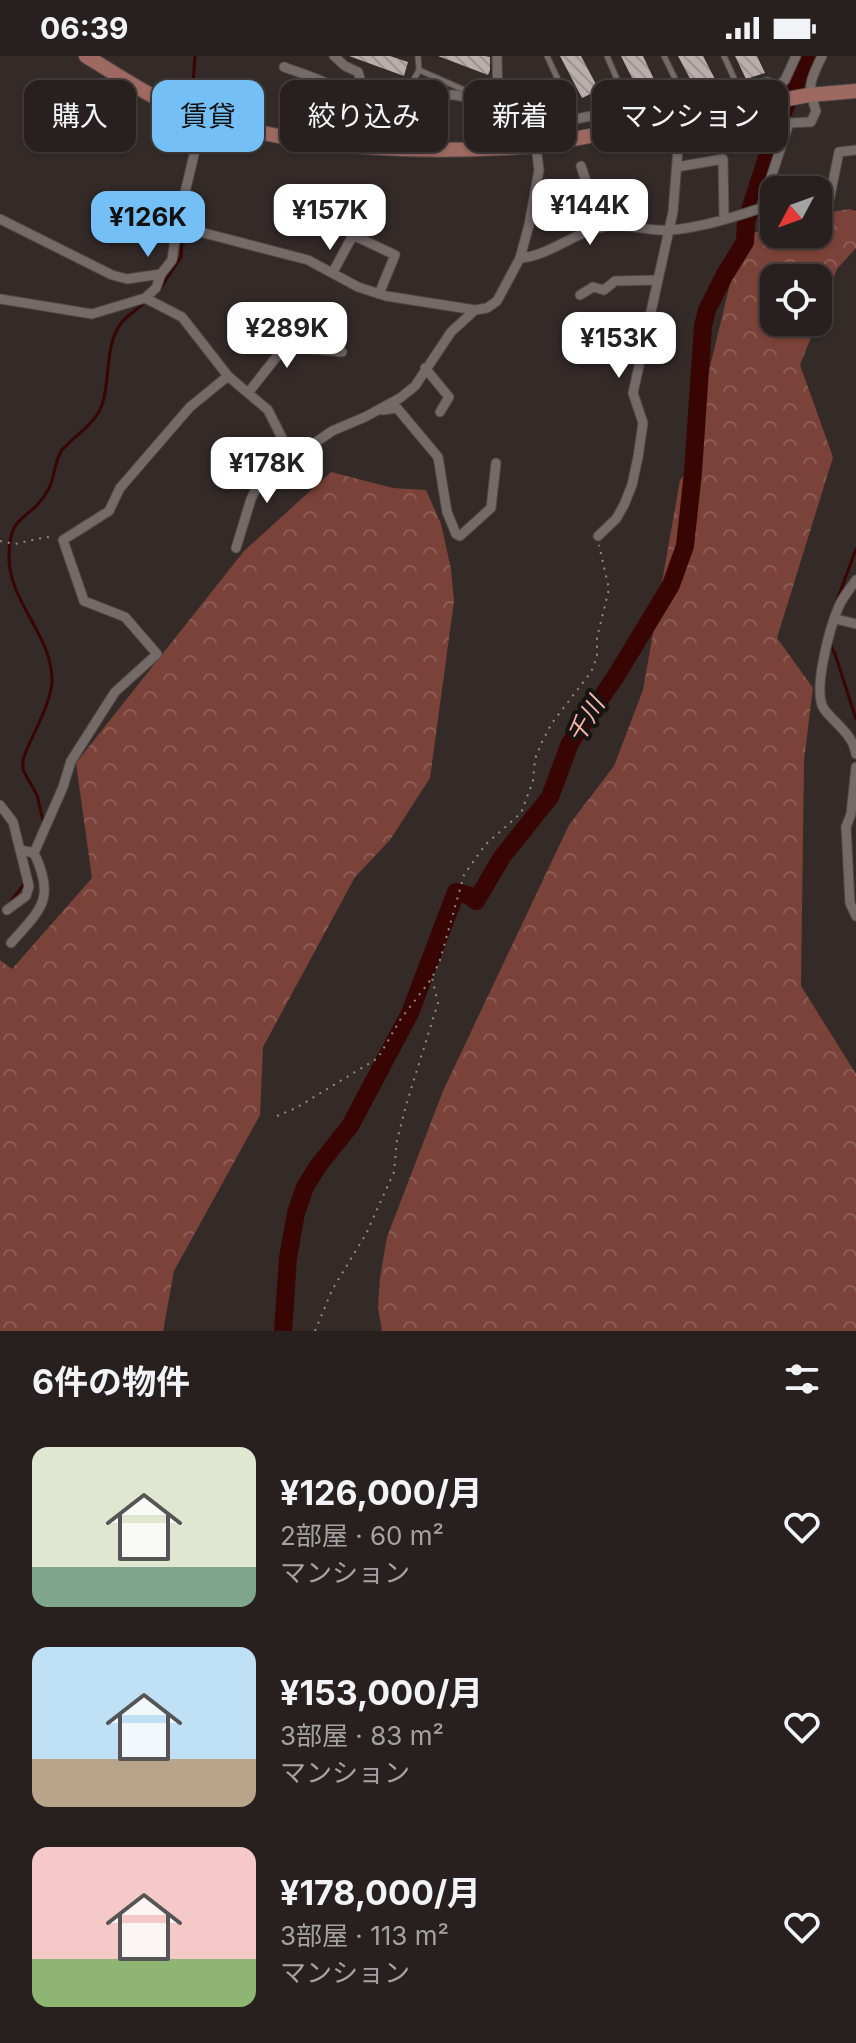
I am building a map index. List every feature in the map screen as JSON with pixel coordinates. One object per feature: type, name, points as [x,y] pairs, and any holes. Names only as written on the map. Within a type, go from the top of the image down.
[{"type":"main road","points":[[86,56],[152,93]]},
{"type":"main road","points":[[788,96],[856,91]]},
{"type":"street","points":[[334,56],[358,72],[360,80]]},
{"type":"street","points":[[497,56],[497,80]]},
{"type":"street","points":[[785,80],[796,56]]},
{"type":"street","points":[[520,258],[534,257],[564,240],[601,228],[624,226],[667,231],[761,208],[789,123],[811,122],[816,111],[804,96],[822,56]]},
{"type":"street","points":[[284,67],[317,80]]},
{"type":"street","points":[[576,119],[592,116]]},
{"type":"street","points":[[832,186],[839,152],[852,148],[856,150]]},
{"type":"street","points":[[0,299],[92,314],[145,298],[156,288],[161,274],[172,260],[195,152]]},
{"type":"street","points":[[177,226],[308,260],[358,287],[379,294],[475,310],[487,308],[497,301],[520,258],[539,170],[537,152]]},
{"type":"street","points":[[598,536],[616,519],[632,485],[643,423],[633,393],[673,212],[677,152]]},
{"type":"street","points":[[677,167],[723,159],[724,219]]},
{"type":"street","points":[[581,166],[601,228]]},
{"type":"street","points":[[624,194],[624,226]]},
{"type":"street","points":[[0,219],[112,275],[127,279],[161,274]]},
{"type":"street","points":[[333,272],[353,235],[395,255],[379,294]]},
{"type":"street","points":[[580,295],[593,287],[604,290],[615,281],[658,280]]},
{"type":"street","points":[[145,298],[182,317],[228,376],[268,410],[292,458]]},
{"type":"street","points":[[236,548],[251,499],[260,481],[332,431],[376,411],[415,386],[451,332],[475,310]]},
{"type":"street","points":[[248,393],[300,327]]},
{"type":"street","points":[[285,346],[342,352]]},
{"type":"street","points":[[425,368],[449,397],[440,412]]},
{"type":"street","points":[[11,943],[44,901],[46,891],[42,870],[34,853],[71,761],[115,692],[157,654],[125,617],[84,601],[63,540],[109,511],[120,488],[190,407],[228,376]]},
{"type":"street","points":[[376,411],[397,408],[438,457],[447,512],[456,534],[460,536],[491,508],[496,463]]},
{"type":"street","points":[[856,580],[839,605],[819,696],[823,708],[854,744],[856,754]]},
{"type":"street","points":[[836,619],[856,624]]},
{"type":"street","points":[[856,767],[851,814],[846,827],[850,903],[856,916]]},
{"type":"street","points":[[0,805],[13,822],[29,886],[26,896],[7,910]]},
{"type":"street","points":[[21,850],[34,853]]},
{"type":"lane","points":[[413,80],[419,70],[418,56]]},
{"type":"lane","points":[[547,56],[558,80]]},
{"type":"lane","points":[[607,56],[618,80]]},
{"type":"lane","points":[[664,56],[676,80]]},
{"type":"lane","points":[[724,56],[734,80]]},
{"type":"lane","points":[[419,70],[464,90]]},
{"type":"path","points":[[277,1116],[296,1108],[378,1058],[400,1020],[432,978],[464,875],[485,845],[521,813],[533,781],[535,759],[542,742],[552,723],[591,672],[597,657],[597,638],[609,589],[598,536]]},
{"type":"path","points":[[0,541],[27,543],[46,537],[63,540]]},
{"type":"path","points":[[315,1331],[332,1290],[366,1234],[394,1172],[397,1140],[438,1003],[432,978]]},
{"type":"green space","points":[[856,211],[856,248],[837,269],[832,282],[832,264],[760,264],[760,336],[811,336],[800,365],[833,457],[777,638],[813,688],[804,760],[801,986],[856,1074],[856,1331],[382,1331],[378,1307],[387,1237],[443,1091],[569,825],[614,766],[643,690],[680,480],[697,461],[708,375],[741,238],[760,231],[760,248],[832,248],[832,212]]},
{"type":"green space","points":[[331,472],[393,488],[426,490],[441,524],[454,601],[430,778],[390,840],[355,877],[263,1047],[260,1115],[174,1271],[163,1331],[0,1331],[0,960],[12,969],[92,878],[76,763],[244,551]]},
{"type":"building","points":[[349,56],[390,56],[408,62],[404,76]]},
{"type":"building","points":[[438,56],[490,57],[490,70],[488,75]]},
{"type":"building","points":[[560,56],[581,56],[594,80],[592,93],[582,98],[576,80],[573,80]]},
{"type":"building","points":[[621,56],[643,56],[654,80],[633,80]]},
{"type":"building","points":[[678,56],[703,56],[715,79],[691,80]]},
{"type":"building","points":[[735,56],[757,56],[765,73],[746,79]]},
{"type":"waterway","points":[[193,80],[195,56]]},
{"type":"waterway","name":"千川","points":[[283,1331],[288,1258],[296,1213],[305,1187],[350,1126],[410,1013],[456,892],[476,901],[502,857],[550,797],[570,743],[616,676],[671,585],[685,546],[703,326],[707,310],[745,242],[746,222],[779,121],[808,56]]},
{"type":"waterway","points":[[184,223],[186,207]]},
{"type":"waterway","points":[[160,289],[181,257],[183,231]]},
{"type":"waterway","points":[[44,825],[37,795],[23,770],[23,759],[49,699],[52,680],[46,649],[11,576],[12,533],[48,490],[62,450],[100,410],[116,331],[124,319],[145,302]]},
{"type":"waterway","points":[[836,603],[856,549]]},
{"type":"waterway","points":[[830,644],[856,719]]},
{"type":"waterway","points":[[9,904],[24,884]]}]
